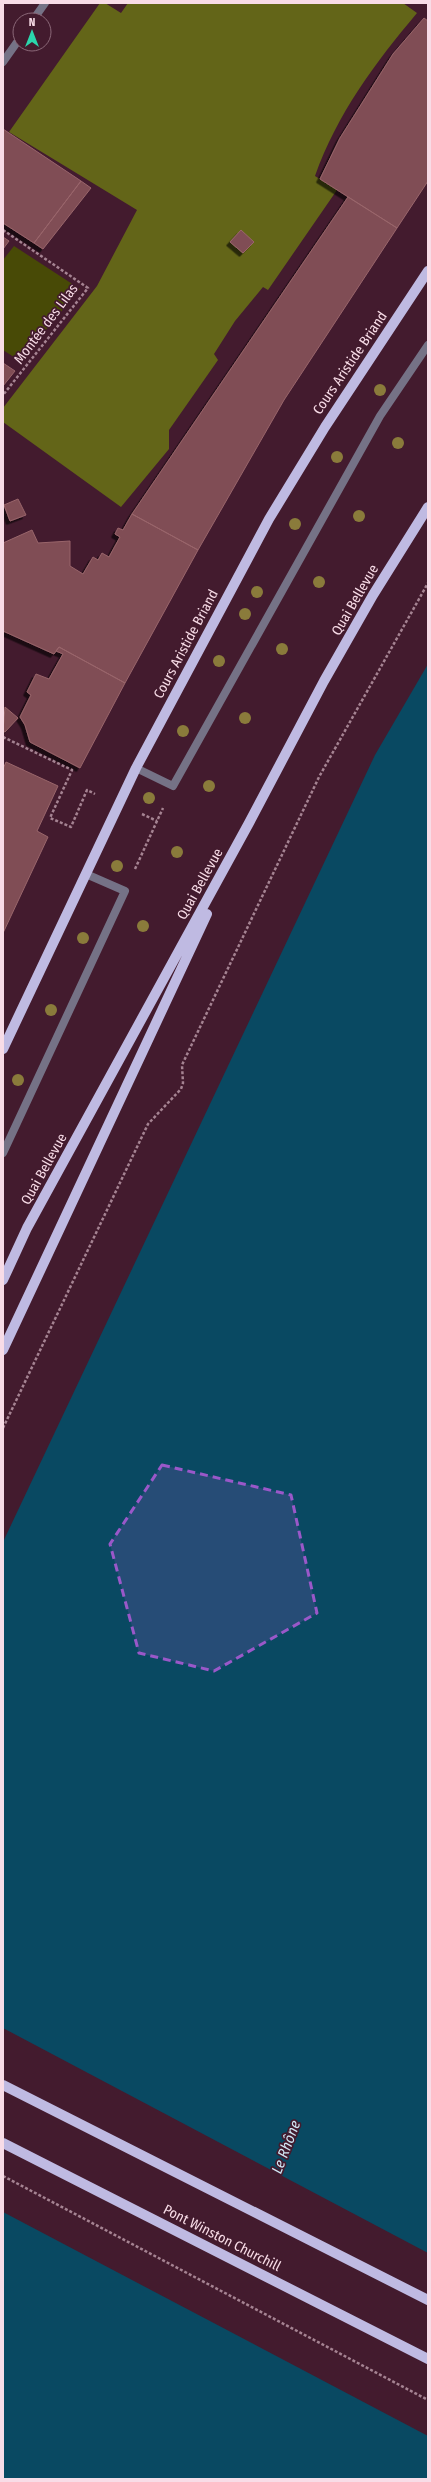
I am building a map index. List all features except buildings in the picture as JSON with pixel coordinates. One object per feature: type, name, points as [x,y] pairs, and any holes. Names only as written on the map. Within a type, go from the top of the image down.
[{"type":"main road","name":"Cours Aristide Briand","points":[[3,1049],[136,768],[269,519],[325,427],[428,271]]},
{"type":"main road","name":"Quai Bellevue","points":[[3,1280],[27,1228],[249,823],[324,681],[373,595],[428,506]]},
{"type":"main road","points":[[3,1350],[249,823]]},
{"type":"main road","points":[[3,2085],[428,2300]]},
{"type":"main road","name":"Pont Winston Churchill","points":[[3,2143],[428,2359]]},
{"type":"street","points":[[39,12],[45,3]]},
{"type":"street","points":[[3,62],[12,49]]},
{"type":"street","points":[[136,768],[173,786],[380,416],[428,345]]},
{"type":"street","points":[[3,1153],[125,891],[86,874]]},
{"type":"path","name":"Montée des Lilas","points":[[3,230],[88,288],[3,395]]},
{"type":"path","points":[[3,1428],[148,1124],[181,1089],[183,1083],[182,1065],[319,777],[428,583]]},
{"type":"path","points":[[3,737],[72,770],[50,818]]},
{"type":"path","points":[[125,891],[173,786]]},
{"type":"path","points":[[3,2176],[428,2400]]},
{"type":"highlighted area","points":[[162,1465],[291,1495],[317,1613],[214,1671],[139,1653],[110,1544]]},
{"type":"shaded area","points":[[100,3],[105,3],[121,13],[128,3],[403,3],[417,13],[386,51],[358,90],[334,131],[324,153],[315,176],[337,190],[268,290],[263,287],[235,321],[214,354],[218,360],[169,430],[169,449],[121,507],[3,422],[3,408],[97,286],[137,210],[9,132]]},
{"type":"shaded area","points":[[14,246],[80,289],[20,361],[3,350],[3,260]]},
{"type":"water","name":"Le Rhône","points":[[428,664],[428,2479],[3,2479],[3,1542],[375,755]]},
{"type":"pier","points":[[3,2028],[428,2253],[428,2436],[3,2212]]}]
